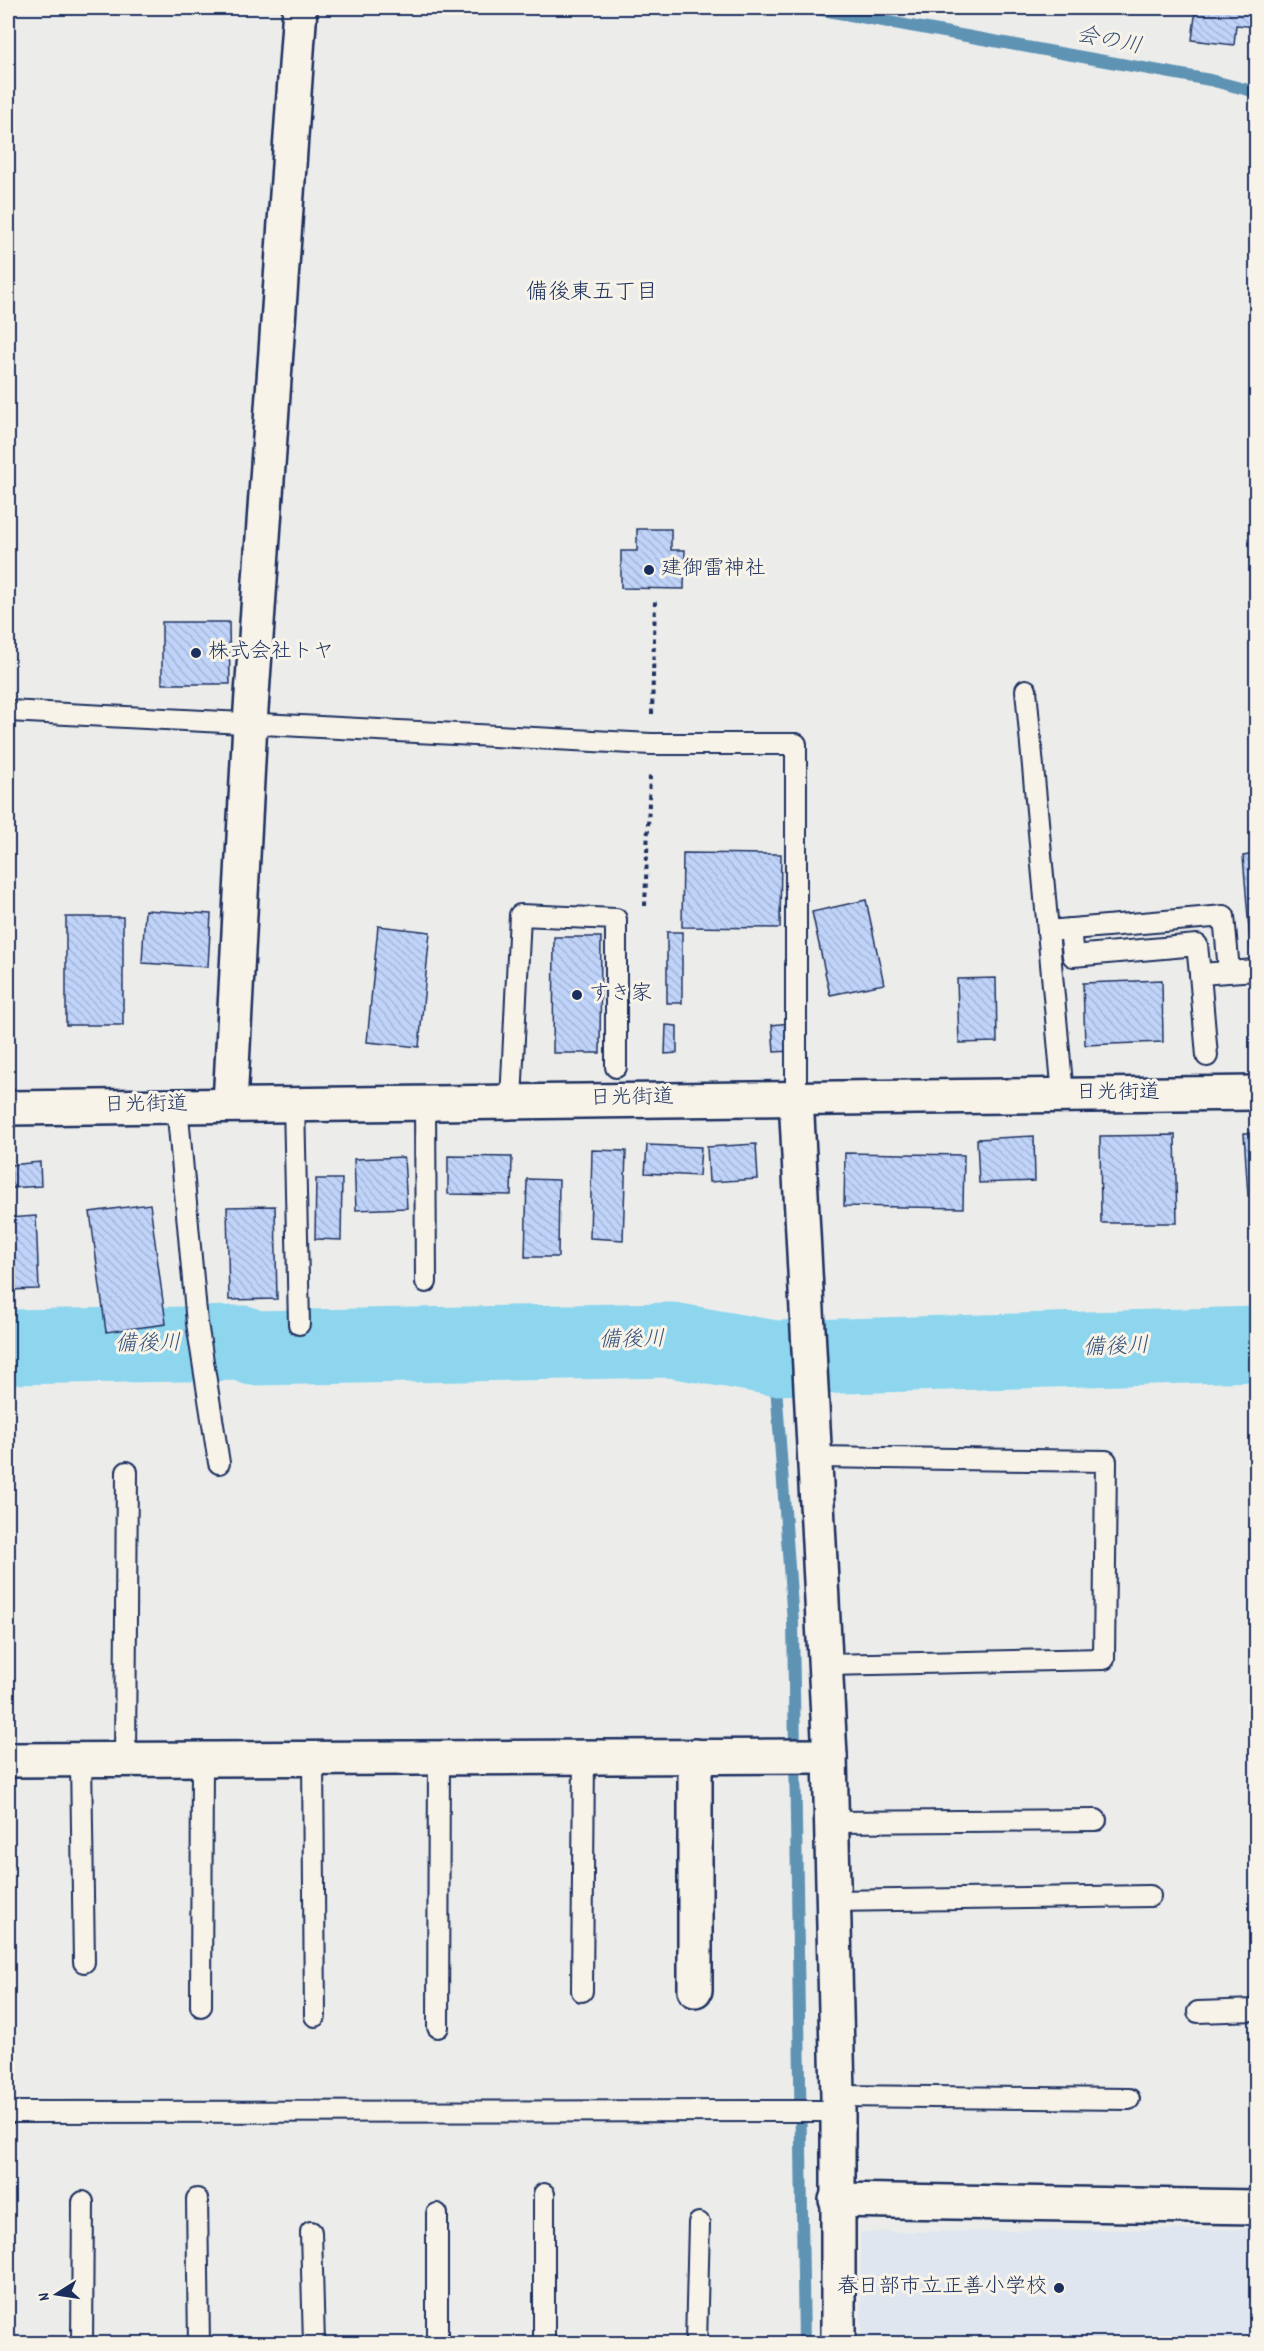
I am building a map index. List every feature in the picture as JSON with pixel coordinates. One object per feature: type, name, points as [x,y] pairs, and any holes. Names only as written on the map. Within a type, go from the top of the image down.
[{"type":"main road","points":[[230,1104],[250,723],[300,8]]},
{"type":"main road","name":"日光街道","points":[[8,1108],[1257,1093]]},
{"type":"main road","points":[[796,1097],[830,1756],[838,2104],[836,2200],[838,2343]]},
{"type":"main road","points":[[695,1756],[695,1990]]},
{"type":"main road","points":[[8,1760],[830,1756]]},
{"type":"main road","points":[[836,2200],[1257,2207]]},
{"type":"lane","points":[[1026,690],[1063,1095]]},
{"type":"lane","points":[[8,711],[651,744],[796,744],[796,1097]]},
{"type":"lane","points":[[512,1101],[520,915],[616,919],[616,1067]]},
{"type":"lane","points":[[1048,931],[1224,916],[1229,972]]},
{"type":"lane","points":[[1070,929],[1073,957],[1197,945],[1207,1056]]},
{"type":"lane","points":[[1200,974],[1257,969]]},
{"type":"lane","points":[[425,1102],[426,1282]]},
{"type":"lane","points":[[294,1104],[299,1324]]},
{"type":"lane","points":[[177,1105],[197,1323],[219,1463]]},
{"type":"lane","points":[[815,1457],[1106,1461],[1104,1659],[826,1665]]},
{"type":"lane","points":[[125,1759],[127,1472]]},
{"type":"lane","points":[[582,1991],[584,1757]]},
{"type":"lane","points":[[438,2027],[439,1758]]},
{"type":"lane","points":[[201,2006],[202,1759]]},
{"type":"lane","points":[[313,1759],[315,2016]]},
{"type":"lane","points":[[81,1760],[84,1962]]},
{"type":"lane","points":[[832,1822],[1096,1820]]},
{"type":"lane","points":[[833,1901],[1150,1896]]},
{"type":"lane","points":[[1198,2012],[1257,2010]]},
{"type":"lane","points":[[8,2112],[1129,2099]]},
{"type":"lane","points":[[544,2194],[544,2343]]},
{"type":"lane","points":[[197,2199],[199,2343]]},
{"type":"lane","points":[[82,2343],[83,2202]]},
{"type":"lane","points":[[437,2214],[437,2343]]},
{"type":"lane","points":[[696,2343],[699,2223]]},
{"type":"lane","points":[[311,2232],[314,2343]]},
{"type":"path","points":[[644,911],[655,601]]},
{"type":"shaded area","name":"春日部市立正善小学校","points":[[1256,2229],[1256,2343],[862,2343],[860,2232]]},
{"type":"building","points":[[1196,8],[1256,8],[1256,27],[1236,25],[1234,45],[1192,40]]},
{"type":"building","points":[[637,529],[671,529],[671,550],[685,550],[684,589],[621,588],[621,551],[637,551]]},
{"type":"building","name":"株式会社トヤ","points":[[162,622],[229,622],[230,684],[162,684]]},
{"type":"building","points":[[683,853],[781,854],[780,928],[682,927]]},
{"type":"building","points":[[1256,854],[1256,1016],[1243,856]]},
{"type":"building","points":[[866,900],[884,984],[830,995],[812,912]]},
{"type":"building","points":[[145,910],[211,914],[208,967],[142,963]]},
{"type":"building","points":[[66,917],[123,917],[123,1025],[66,1025]]},
{"type":"building","points":[[378,926],[430,932],[419,1047],[367,1042]]},
{"type":"building","points":[[667,932],[682,932],[682,1003],[667,1003]]},
{"type":"building","name":"すき家","points":[[554,937],[601,937],[600,1053],[553,1053]]},
{"type":"building","points":[[996,978],[997,1042],[959,1043],[957,979]]},
{"type":"building","points":[[1162,980],[1163,1042],[1085,1045],[1083,983]]},
{"type":"building","points":[[789,1023],[791,1051],[774,1052],[772,1025]]},
{"type":"building","points":[[666,1025],[677,1026],[677,1053],[665,1054]]},
{"type":"building","points":[[1244,1133],[1256,1133],[1256,1196],[1248,1196]]},
{"type":"building","points":[[1175,1135],[1177,1223],[1101,1223],[1100,1136]]},
{"type":"building","points":[[1034,1136],[1035,1181],[979,1183],[977,1139]]},
{"type":"building","points":[[756,1144],[758,1179],[709,1182],[707,1147]]},
{"type":"building","points":[[647,1145],[701,1147],[699,1176],[645,1173]]},
{"type":"building","points":[[592,1150],[626,1151],[623,1240],[590,1238]]},
{"type":"building","points":[[845,1153],[964,1155],[963,1208],[844,1206]]},
{"type":"building","points":[[448,1156],[512,1157],[511,1195],[448,1194]]},
{"type":"building","points":[[404,1157],[407,1208],[356,1210],[354,1159]]},
{"type":"building","points":[[40,1162],[41,1186],[12,1188],[10,1165]]},
{"type":"building","points":[[316,1179],[342,1179],[341,1240],[315,1239]]},
{"type":"building","points":[[527,1179],[559,1180],[558,1257],[525,1257]]},
{"type":"building","points":[[150,1204],[166,1324],[106,1332],[90,1212]]},
{"type":"building","points":[[275,1206],[277,1299],[229,1300],[227,1207]]},
{"type":"building","points":[[36,1216],[39,1289],[8,1290],[8,1218]]},
{"type":"waterway","name":"会の川","points":[[811,8],[1210,80],[1256,92]]},
{"type":"waterway","name":"備後川","points":[[8,1347],[243,1343],[253,1348],[672,1340],[774,1358],[1256,1344]]},
{"type":"waterway","points":[[774,1358],[793,1622],[804,2344]]},
{"type":"place","name":"建御雷神社","points":[[649,570]]},
{"type":"place","name":"株式会社トヤ","points":[[196,653]]},
{"type":"place","name":"すき家","points":[[577,995]]},
{"type":"place","name":"春日部市立正善小学校","points":[[1059,2288]]},
{"type":"district","name":"備後東五丁目","points":[[592,293]]}]
